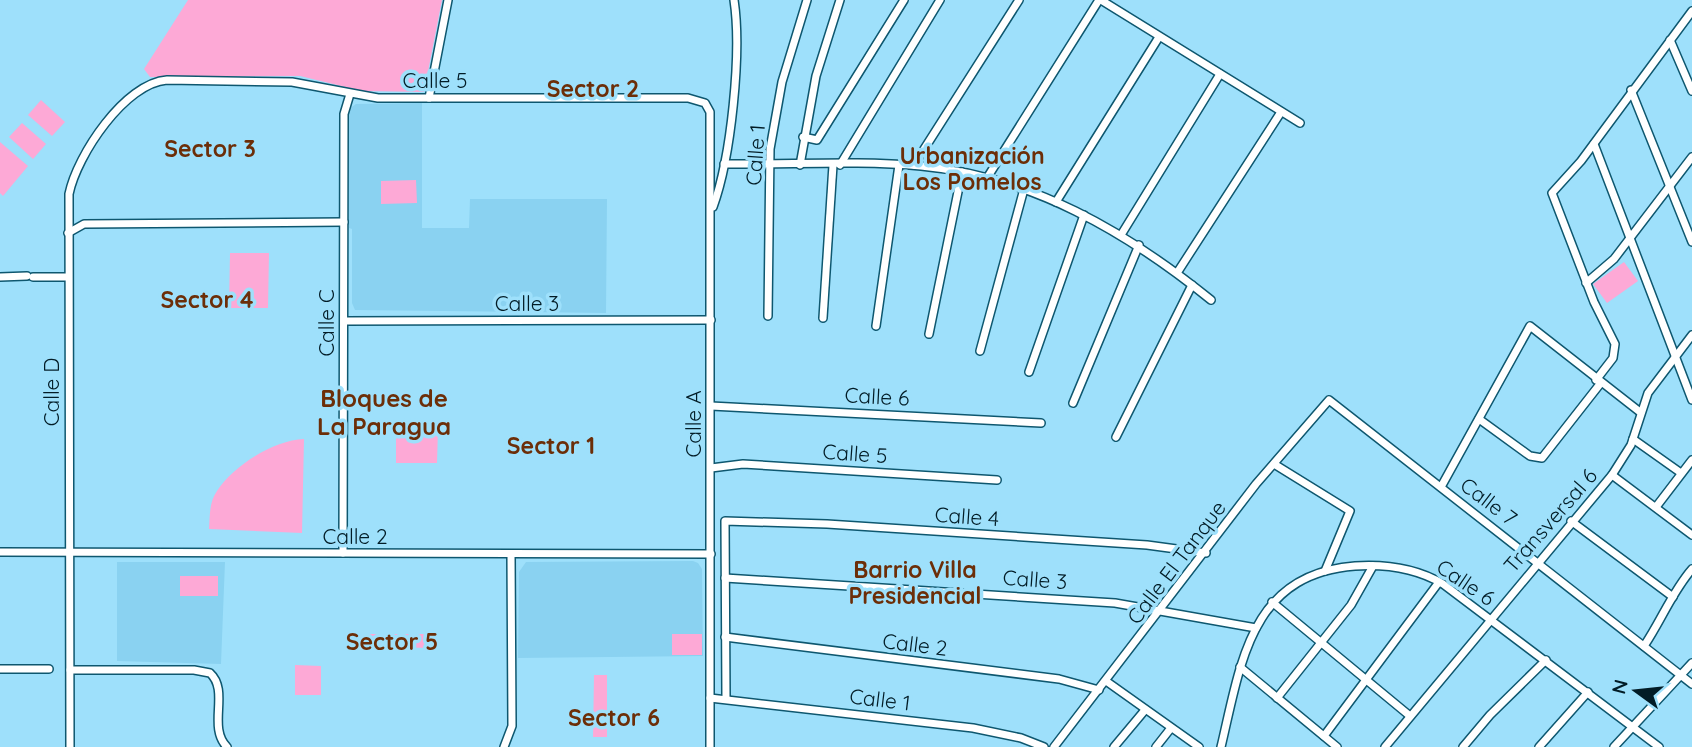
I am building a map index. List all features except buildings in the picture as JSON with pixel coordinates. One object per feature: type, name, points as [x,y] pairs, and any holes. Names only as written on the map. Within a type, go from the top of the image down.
[{"type":"street","points":[[429,98],[448,0]]},
{"type":"street","points":[[710,215],[724,164],[734,71],[734,0]]},
{"type":"street","name":"Calle 1","points":[[768,316],[770,164],[782,82],[807,0]]},
{"type":"street","points":[[800,165],[803,136],[821,57],[840,0]]},
{"type":"street","points":[[803,136],[817,140],[904,0]]},
{"type":"street","points":[[823,318],[836,165],[940,0]]},
{"type":"street","points":[[914,165],[1019,0]]},
{"type":"street","points":[[987,178],[1100,0],[1300,123]]},
{"type":"street","points":[[1479,419],[1530,456],[1538,458],[1546,455],[1598,382],[1616,349],[1613,336],[1586,283],[1552,193],[1594,144],[1631,90],[1692,11]]},
{"type":"street","points":[[1056,202],[1159,37]]},
{"type":"street","points":[[1670,40],[1692,92]]},
{"type":"street","points":[[1121,234],[1220,74]]},
{"type":"street","name":"Calle 5","points":[[166,80],[292,82],[367,97],[688,98],[705,103]]},
{"type":"street","name":"Calle D","points":[[70,747],[69,194],[75,172],[86,150],[139,90],[151,82],[166,80]]},
{"type":"street","points":[[1631,90],[1692,242]]},
{"type":"street","name":"Calle C","points":[[343,553],[344,114],[350,94]]},
{"type":"street","name":"Calle A","points":[[705,103],[710,113],[710,747]]},
{"type":"street","points":[[1177,273],[1281,112]]},
{"type":"street","points":[[1594,144],[1692,400]]},
{"type":"street","points":[[1586,283],[1614,259],[1692,157]]},
{"type":"street","points":[[724,164],[914,165],[987,178],[1056,202],[1121,234],[1211,300]]},
{"type":"street","points":[[876,326],[899,165]]},
{"type":"street","points":[[929,334],[962,172]]},
{"type":"street","points":[[980,351],[1024,189]]},
{"type":"street","points":[[1029,372],[1084,215]]},
{"type":"street","points":[[68,233],[82,225],[101,224],[344,222]]},
{"type":"street","points":[[1073,403],[1139,245]]},
{"type":"street","points":[[0,277],[68,277]]},
{"type":"street","points":[[1116,437],[1192,285]]},
{"type":"street","name":"Calle 3","points":[[344,321],[711,320]]},
{"type":"street","points":[[1441,487],[1530,326],[1598,382],[1640,412]]},
{"type":"street","name":"Transversal 6","points":[[1385,747],[1537,561],[1612,475],[1633,439],[1648,393],[1692,335]]},
{"type":"street","name":"Calle El Tanque","points":[[1054,747],[1274,464],[1329,400]]},
{"type":"street","name":"Calle 7","points":[[1329,400],[1692,684]]},
{"type":"street","name":"Calle 6","points":[[711,406],[1041,423]]},
{"type":"street","points":[[1633,439],[1681,473]]},
{"type":"street","points":[[1656,507],[1692,460]]},
{"type":"street","name":"Calle 5","points":[[711,468],[743,464],[997,481]]},
{"type":"street","points":[[1274,464],[1350,511],[1325,571]]},
{"type":"street","points":[[1612,475],[1692,535]]},
{"type":"street","name":"Calle 4","points":[[725,547],[725,521],[1108,543],[1206,553]]},
{"type":"street","points":[[1572,521],[1673,597]]},
{"type":"street","points":[[725,547],[726,699]]},
{"type":"street","name":"Calle 2","points":[[0,552],[511,554],[710,551],[725,547]]},
{"type":"street","points":[[504,747],[512,726],[511,554]]},
{"type":"street","points":[[1277,698],[1357,596],[1373,566]]},
{"type":"street","name":"Calle 6","points":[[1221,747],[1240,667],[1256,628],[1272,603],[1295,582],[1325,571],[1373,566],[1417,572],[1439,582],[1658,747]]},
{"type":"street","points":[[1644,646],[1692,569]]},
{"type":"street","name":"Calle 3","points":[[725,578],[1048,597],[1162,610],[1256,628]]},
{"type":"street","points":[[1324,736],[1439,582]]},
{"type":"street","points":[[710,600],[725,601]]},
{"type":"street","points":[[1272,603],[1410,716]]},
{"type":"street","name":"Calle 2","points":[[725,638],[1059,679],[1098,690]]},
{"type":"street","points":[[1463,747],[1490,715],[1546,660]]},
{"type":"street","points":[[1614,747],[1692,663]]},
{"type":"street","points":[[1240,667],[1337,747]]},
{"type":"street","points":[[0,669],[49,669]]},
{"type":"street","points":[[70,670],[199,670],[210,673],[217,682],[219,737],[227,747]]},
{"type":"street","points":[[1106,681],[1199,747]]},
{"type":"street","points":[[1539,747],[1588,692]]},
{"type":"street","name":"Calle 1","points":[[710,698],[966,727],[1010,735],[1044,747]]},
{"type":"street","points":[[1114,747],[1144,710]]},
{"type":"street","points":[[1156,747],[1171,728]]},
{"type":"shaded area","points":[[188,0],[442,0],[424,92],[362,91],[300,76],[150,77],[144,69]]},
{"type":"shaded area","points":[[41,100],[65,122],[52,136],[28,115]]},
{"type":"shaded area","points":[[422,103],[422,228],[469,228],[470,199],[607,199],[606,313],[355,310],[352,303],[352,229],[349,228],[349,109],[356,104]]},
{"type":"shaded area","points":[[22,123],[46,144],[33,159],[9,137]]},
{"type":"shaded area","points":[[0,142],[28,166],[3,196],[0,193]]},
{"type":"shaded area","points":[[416,180],[417,203],[381,204],[381,181]]},
{"type":"shaded area","points":[[230,253],[269,253],[268,308],[229,308]]},
{"type":"shaded area","points":[[1624,262],[1638,281],[1607,303],[1593,284]]},
{"type":"shaded area","points":[[396,429],[438,429],[437,463],[396,463]]},
{"type":"shaded area","points":[[304,439],[302,533],[209,529],[214,495],[233,472],[268,449],[292,440]]},
{"type":"shaded area","points":[[693,561],[702,569],[703,656],[518,658],[519,572],[526,562]]},
{"type":"shaded area","points":[[117,562],[225,562],[221,664],[117,661]]},
{"type":"shaded area","points":[[180,576],[218,576],[218,596],[180,596]]},
{"type":"shaded area","points":[[369,634],[435,634],[435,648],[369,647]]},
{"type":"shaded area","points":[[672,634],[702,634],[702,655],[672,655]]},
{"type":"shaded area","points":[[295,665],[321,666],[321,695],[295,695]]},
{"type":"shaded area","points":[[594,675],[607,675],[607,737],[593,737]]},
{"type":"district","name":"Sector 2","points":[[593,88]]},
{"type":"district","name":"Sector 3","points":[[210,148]]},
{"type":"district","name":"Urbanización Los Pomelos","points":[[972,168]]},
{"type":"district","name":"Sector 4","points":[[207,299]]},
{"type":"district","name":"Bloques de La Paragua","points":[[384,412]]},
{"type":"district","name":"Sector 1","points":[[551,445]]},
{"type":"district","name":"Barrio Villa Presidencial","points":[[915,582]]},
{"type":"district","name":"Sector 5","points":[[392,641]]},
{"type":"district","name":"Sector 6","points":[[614,717]]}]
